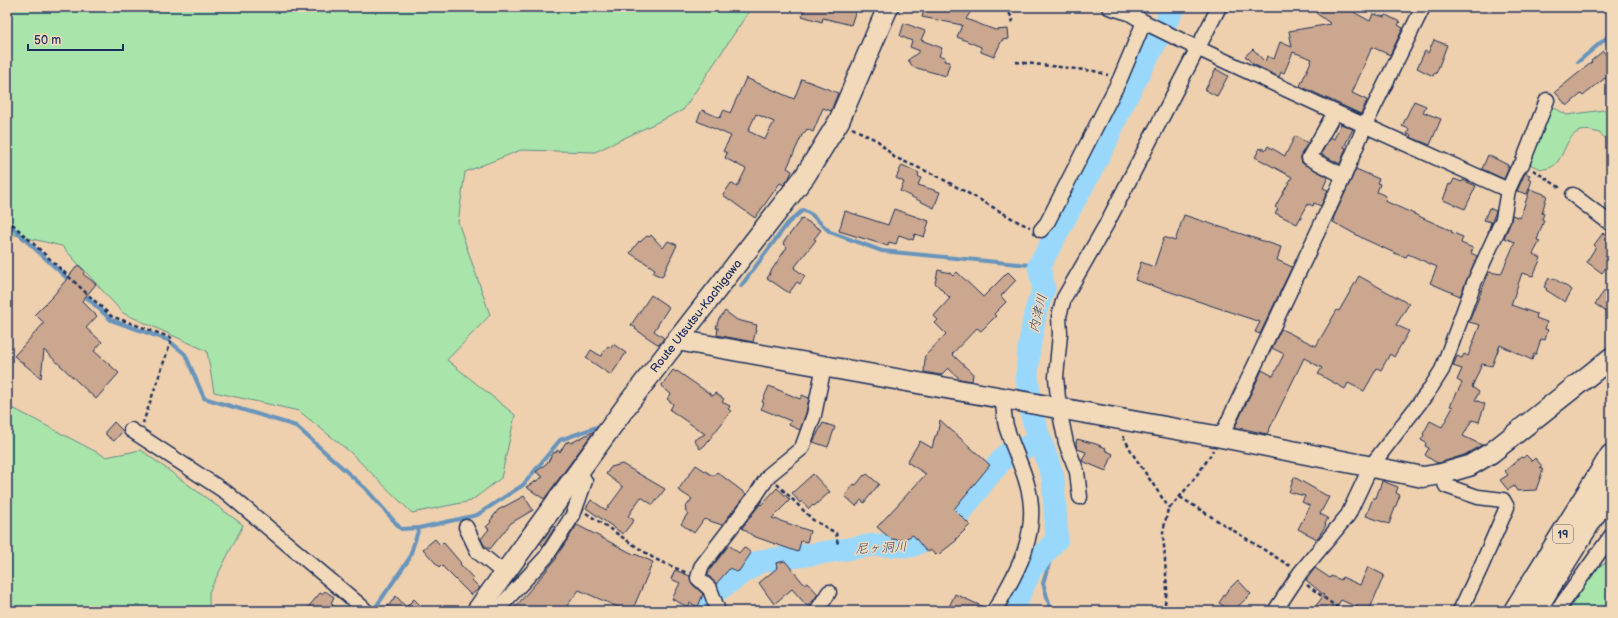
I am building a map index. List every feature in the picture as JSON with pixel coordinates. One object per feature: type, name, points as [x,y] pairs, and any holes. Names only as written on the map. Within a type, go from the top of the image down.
[{"type":"highway","name":"19","points":[[1516,611],[1611,456]]},
{"type":"highway","name":"19","points":[[1534,611],[1611,487]]},
{"type":"street","name":"Route Utsutsu-Kachigawa","points":[[484,610],[504,574],[630,401],[802,180],[839,121],[888,7]]},
{"type":"street","points":[[1109,7],[1129,13],[1197,48],[1508,190]]},
{"type":"street","points":[[1080,497],[1077,472],[1066,443],[1059,409],[1056,377],[1060,334],[1058,316],[1064,298],[1106,224],[1219,7]]},
{"type":"street","points":[[1220,437],[1344,176],[1365,126],[1423,7]]},
{"type":"street","points":[[1041,230],[1047,223],[1120,79],[1144,22]]},
{"type":"street","points":[[1275,611],[1299,575],[1348,515],[1371,466],[1428,392],[1442,370],[1474,283],[1503,219],[1508,190],[1517,170],[1522,164],[1547,100]]},
{"type":"street","points":[[1335,112],[1309,158],[1344,176]]},
{"type":"street","points":[[1573,195],[1611,224]]},
{"type":"street","points":[[677,340],[1220,437],[1423,477],[1441,474],[1469,466],[1491,453],[1611,358]]},
{"type":"street","points":[[718,611],[710,589],[698,578],[700,567],[756,495],[769,475],[802,448],[814,415],[824,366]]},
{"type":"street","points":[[994,611],[1006,592],[1024,556],[1032,524],[1028,485],[1006,425],[1002,399]]},
{"type":"street","points":[[135,432],[227,493],[366,611]]},
{"type":"street","points":[[484,610],[546,557],[573,515],[585,481],[580,470]]},
{"type":"street","points":[[1441,474],[1446,486],[1478,496],[1503,500],[1507,507],[1460,611]]},
{"type":"street","points":[[466,527],[478,552],[504,574]]},
{"type":"street","points":[[1557,611],[1611,536]]},
{"type":"street","points":[[816,611],[829,592]]},
{"type":"path","points":[[1006,7],[1013,20],[1010,24]]},
{"type":"path","points":[[1016,62],[1094,71],[1120,79]]},
{"type":"path","points":[[839,121],[878,141],[894,157],[936,175],[1020,224],[1041,230]]},
{"type":"path","points":[[1522,164],[1573,195]]},
{"type":"path","points":[[7,219],[111,316],[172,338],[135,432]]},
{"type":"path","points":[[1121,420],[1120,428],[1134,456],[1170,508]]},
{"type":"path","points":[[1164,611],[1167,589],[1163,532],[1168,509],[1180,497],[1212,453],[1220,437]]},
{"type":"path","points":[[769,475],[813,520],[836,533],[838,545]]},
{"type":"path","points":[[1180,497],[1299,575],[1342,611]]},
{"type":"path","points":[[576,506],[655,559],[698,578]]},
{"type":"green space","points":[[7,7],[752,7],[683,110],[595,152],[521,150],[465,172],[458,222],[490,315],[447,360],[515,415],[501,478],[471,501],[412,513],[349,451],[299,411],[214,392],[207,351],[123,313],[62,246],[7,233]]},
{"type":"green space","points":[[1551,106],[1567,115],[1611,109],[1611,142],[1598,133],[1584,130],[1576,133],[1570,139],[1558,161],[1552,167],[1542,169],[1527,163]]},
{"type":"green space","points":[[7,405],[106,457],[141,450],[243,525],[209,592],[209,611],[7,611]]},
{"type":"green space","points":[[1611,561],[1611,611],[1568,611],[1593,569]]},
{"type":"building","points":[[805,7],[844,7],[856,10],[851,25],[823,18],[822,22],[802,16]]},
{"type":"building","points":[[925,7],[965,7],[971,11],[966,19],[995,30],[1008,29],[1009,39],[1002,40],[994,57],[981,52],[981,47],[957,37],[962,25],[922,17]]},
{"type":"building","points":[[1321,7],[1347,7],[1370,21],[1373,14],[1385,17],[1386,15],[1400,22],[1398,25],[1403,28],[1390,55],[1372,47],[1352,93],[1367,100],[1361,114],[1300,86],[1312,59],[1293,52],[1284,73],[1281,72],[1279,77],[1253,64],[1245,56],[1253,49],[1265,62],[1267,56],[1274,59],[1280,42],[1292,47],[1289,31],[1331,24],[1316,13]]},
{"type":"building","points":[[904,23],[925,31],[921,40],[942,48],[939,56],[945,57],[944,61],[950,62],[946,76],[913,67],[908,60],[920,51],[910,47],[912,41],[900,36]]},
{"type":"building","points":[[1434,40],[1447,45],[1436,74],[1434,73],[1433,76],[1417,68],[1425,51],[1428,53]]},
{"type":"building","points":[[1603,51],[1611,61],[1611,85],[1605,78],[1583,96],[1581,94],[1567,106],[1555,92],[1592,62],[1591,61]]},
{"type":"building","points":[[1216,69],[1228,76],[1217,96],[1205,90]]},
{"type":"building","points":[[746,78],[794,99],[802,79],[838,93],[831,111],[823,108],[813,132],[807,129],[804,134],[803,133],[787,168],[792,171],[789,178],[784,185],[780,183],[755,218],[723,195],[731,183],[737,187],[746,169],[725,158],[727,153],[723,151],[731,136],[697,121],[702,110],[720,118],[724,110],[730,113]],"holes":[[[756,114],[774,122],[765,139],[748,131]]]},
{"type":"building","points":[[1414,101],[1426,106],[1423,112],[1441,119],[1430,145],[1410,137],[1411,135],[1407,134],[1409,129],[1402,126]]},
{"type":"building","points":[[1341,124],[1353,129],[1344,147],[1346,148],[1340,164],[1321,154],[1330,137],[1334,139]]},
{"type":"building","points":[[1295,136],[1308,143],[1301,154],[1302,163],[1328,177],[1323,188],[1328,190],[1321,206],[1314,203],[1313,206],[1308,204],[1297,224],[1275,213],[1278,209],[1275,207],[1292,177],[1255,157],[1260,148],[1262,150],[1262,148],[1266,150],[1268,146],[1285,156]]},
{"type":"building","points":[[1488,155],[1508,165],[1507,167],[1509,167],[1504,179],[1482,169]]},
{"type":"building","points":[[902,165],[919,173],[918,176],[921,178],[918,185],[940,192],[934,208],[900,191],[904,182],[896,178]]},
{"type":"building","points":[[1356,169],[1379,179],[1377,183],[1380,184],[1377,192],[1386,196],[1385,201],[1452,231],[1451,232],[1463,237],[1461,243],[1473,248],[1471,253],[1477,256],[1460,296],[1430,283],[1437,267],[1408,254],[1406,257],[1399,255],[1364,239],[1333,222]]},
{"type":"building","points":[[1525,173],[1530,175],[1528,178],[1532,180],[1527,194],[1517,191]]},
{"type":"building","points":[[1454,179],[1462,182],[1463,180],[1476,186],[1465,209],[1443,200],[1449,184],[1451,185]]},
{"type":"building","points":[[1530,189],[1547,195],[1542,213],[1544,214],[1542,219],[1544,220],[1537,240],[1540,241],[1533,254],[1541,258],[1533,276],[1522,273],[1511,305],[1537,314],[1536,318],[1547,322],[1545,329],[1548,330],[1545,340],[1541,339],[1536,354],[1534,354],[1532,360],[1500,345],[1492,366],[1482,364],[1472,387],[1479,392],[1475,400],[1485,404],[1479,422],[1472,420],[1463,436],[1482,445],[1464,455],[1439,463],[1435,462],[1425,455],[1429,448],[1425,446],[1426,443],[1421,440],[1424,435],[1423,434],[1430,421],[1442,427],[1453,407],[1450,406],[1462,383],[1457,380],[1462,369],[1453,366],[1457,356],[1462,358],[1464,354],[1468,356],[1480,325],[1469,322],[1489,272],[1501,274],[1515,242],[1504,238],[1511,222],[1512,215],[1520,218]]},
{"type":"building","points":[[1489,208],[1496,211],[1488,232],[1491,222],[1484,220]]},
{"type":"building","points":[[894,209],[929,221],[924,237],[915,234],[913,240],[899,235],[896,244],[889,242],[888,246],[839,231],[845,211],[888,225]]},
{"type":"building","points":[[1184,215],[1281,247],[1277,260],[1292,267],[1260,334],[1255,332],[1260,322],[1135,280],[1141,262],[1154,267],[1164,237],[1175,241]]},
{"type":"building","points":[[802,218],[821,230],[814,239],[816,240],[794,268],[805,276],[800,284],[797,282],[789,293],[767,278],[787,247],[783,243]]},
{"type":"building","points":[[1607,231],[1611,232],[1611,261],[1602,273],[1587,261],[1596,247],[1594,245],[1603,233],[1605,235]]},
{"type":"building","points":[[651,235],[663,248],[668,241],[677,245],[662,277],[653,273],[655,269],[630,253],[639,241],[640,242],[647,236],[649,237]]},
{"type":"building","points":[[78,265],[85,271],[83,274],[96,284],[82,301],[97,316],[86,328],[102,342],[94,351],[119,373],[96,399],[44,350],[41,378],[14,356],[44,323],[35,314],[53,296]]},
{"type":"building","points":[[938,270],[950,273],[953,276],[957,272],[983,297],[1008,272],[1016,280],[1001,296],[1006,302],[994,314],[996,316],[981,331],[977,328],[952,354],[973,374],[972,381],[960,379],[948,368],[941,375],[924,372],[924,357],[946,334],[935,323],[938,320],[934,316],[950,298],[935,283]]},
{"type":"building","points":[[1359,276],[1409,304],[1396,325],[1409,331],[1394,357],[1390,354],[1381,370],[1377,368],[1364,391],[1348,383],[1345,389],[1318,374],[1322,368],[1304,358],[1267,434],[1235,427],[1262,370],[1273,376],[1284,354],[1272,348],[1281,329],[1316,346],[1337,310],[1339,311]]},
{"type":"building","points":[[1549,278],[1552,280],[1553,278],[1572,290],[1565,302],[1546,290],[1547,289],[1544,287]]},
{"type":"building","points":[[1605,290],[1611,294],[1611,315],[1595,304]]},
{"type":"building","points":[[651,295],[669,307],[654,331],[664,338],[659,345],[631,325]]},
{"type":"building","points":[[725,311],[737,320],[757,325],[753,342],[717,335],[718,328],[716,328],[719,318]]},
{"type":"building","points":[[613,344],[626,353],[611,375],[586,358],[591,350],[601,356],[608,346],[611,348]]},
{"type":"building","points":[[673,370],[676,372],[677,371],[713,396],[715,393],[724,399],[722,402],[730,406],[728,409],[731,411],[705,445],[700,449],[694,440],[705,434],[670,410],[673,404],[667,399],[671,394],[661,386]]},
{"type":"building","points":[[769,386],[800,399],[802,395],[809,398],[800,430],[789,425],[791,421],[761,409],[764,403],[762,402]]},
{"type":"building","points":[[940,420],[990,465],[954,509],[970,525],[956,539],[957,540],[936,555],[930,550],[929,552],[925,550],[913,535],[902,540],[891,539],[877,527],[926,474],[907,462],[920,441],[932,448],[935,436],[937,435]]},
{"type":"building","points":[[114,422],[123,431],[114,441],[106,435],[106,431]]},
{"type":"building","points":[[823,423],[835,427],[828,447],[813,442]]},
{"type":"building","points":[[594,431],[544,499],[526,487],[543,477],[536,472],[547,463],[554,452],[556,453],[557,450],[560,452],[566,442],[567,443],[568,441],[571,443]]},
{"type":"building","points":[[1077,439],[1106,448],[1105,450],[1113,454],[1106,471],[1082,461],[1086,452],[1077,449]]},
{"type":"building","points":[[1526,455],[1532,461],[1535,458],[1542,466],[1540,467],[1543,470],[1536,490],[1517,491],[1514,486],[1508,490],[1500,480],[1508,475],[1505,471],[1521,457],[1523,458]]},
{"type":"building","points":[[622,464],[665,489],[653,505],[641,497],[628,516],[634,520],[623,534],[586,508],[591,500],[606,510],[623,487],[606,474],[611,467]]},
{"type":"building","points":[[696,465],[713,476],[717,472],[746,494],[722,525],[704,519],[694,533],[681,524],[688,513],[685,511],[685,508],[692,499],[678,490]]},
{"type":"building","points":[[813,474],[830,492],[809,509],[802,501],[800,503],[792,493]]},
{"type":"building","points":[[867,474],[879,484],[864,503],[861,500],[856,506],[845,496],[854,484],[856,485],[864,475],[865,476]]},
{"type":"building","points":[[1294,477],[1329,497],[1320,514],[1328,518],[1325,524],[1326,525],[1317,539],[1298,529],[1310,506],[1302,502],[1305,496],[1289,492]]},
{"type":"building","points":[[1382,481],[1398,487],[1396,493],[1400,495],[1389,524],[1366,516],[1373,498],[1376,498]]},
{"type":"building","points":[[777,488],[790,500],[772,518],[810,531],[807,542],[801,541],[798,552],[753,536],[742,528],[760,504],[761,505]]},
{"type":"building","points":[[524,496],[533,510],[511,523],[490,549],[484,545],[481,539],[489,529],[486,527],[491,522],[490,521],[498,510]]},
{"type":"building","points":[[577,525],[635,555],[653,562],[632,611],[627,611],[579,590],[563,611],[512,611],[557,558],[556,557]]},
{"type":"building","points":[[553,526],[555,527],[543,546],[540,543]]},
{"type":"building","points":[[435,539],[440,545],[443,542],[473,578],[472,580],[480,588],[471,595],[441,565],[439,567],[423,549]]},
{"type":"building","points":[[729,545],[739,553],[744,547],[751,553],[739,571],[736,572],[730,568],[716,584],[708,575],[709,571]]},
{"type":"building","points":[[785,561],[804,584],[807,582],[818,594],[807,606],[792,589],[774,604],[759,583],[777,568],[776,563]]},
{"type":"building","points":[[1368,567],[1384,575],[1369,611],[1358,611],[1359,608],[1341,600],[1334,611],[1312,611],[1324,595],[1306,580],[1315,568],[1330,578],[1331,576],[1341,580],[1342,577],[1360,585]]},
{"type":"building","points":[[675,570],[690,576],[692,584],[703,594],[698,607],[690,603],[688,607],[672,599],[680,583],[671,579]]},
{"type":"building","points":[[1238,580],[1251,594],[1233,611],[1221,611],[1224,606],[1219,603],[1227,591]]},
{"type":"building","points":[[325,591],[334,597],[331,603],[340,611],[305,611],[320,593],[322,594]]},
{"type":"building","points":[[955,594],[986,608],[986,611],[947,611]]},
{"type":"building","points":[[396,596],[406,607],[414,599],[426,611],[384,611]]},
{"type":"waterway","name":"内津川","points":[[1012,611],[1031,569],[1057,539],[1053,477],[1032,416],[1027,376],[1029,348],[1036,310],[1044,289],[1039,266],[1105,144],[1120,109],[1174,7]]},
{"type":"waterway","points":[[1578,62],[1611,34]]},
{"type":"waterway","points":[[741,286],[788,223],[803,210],[812,215],[830,232],[882,251],[1039,266]]},
{"type":"waterway","points":[[7,223],[70,281]]},
{"type":"waterway","points":[[82,293],[111,320],[168,340],[185,354],[204,398],[296,426],[367,490],[401,529],[419,528]]},
{"type":"waterway","points":[[373,611],[409,559],[419,528],[477,515],[523,485],[560,440],[597,427]]},
{"type":"waterway","name":"尼ヶ洞川","points":[[702,611],[709,596],[757,563],[766,560],[874,545],[911,546],[926,539],[960,513],[1007,454],[1040,442]]},
{"type":"waterway","points":[[1051,611],[1043,583],[1057,539]]}]
